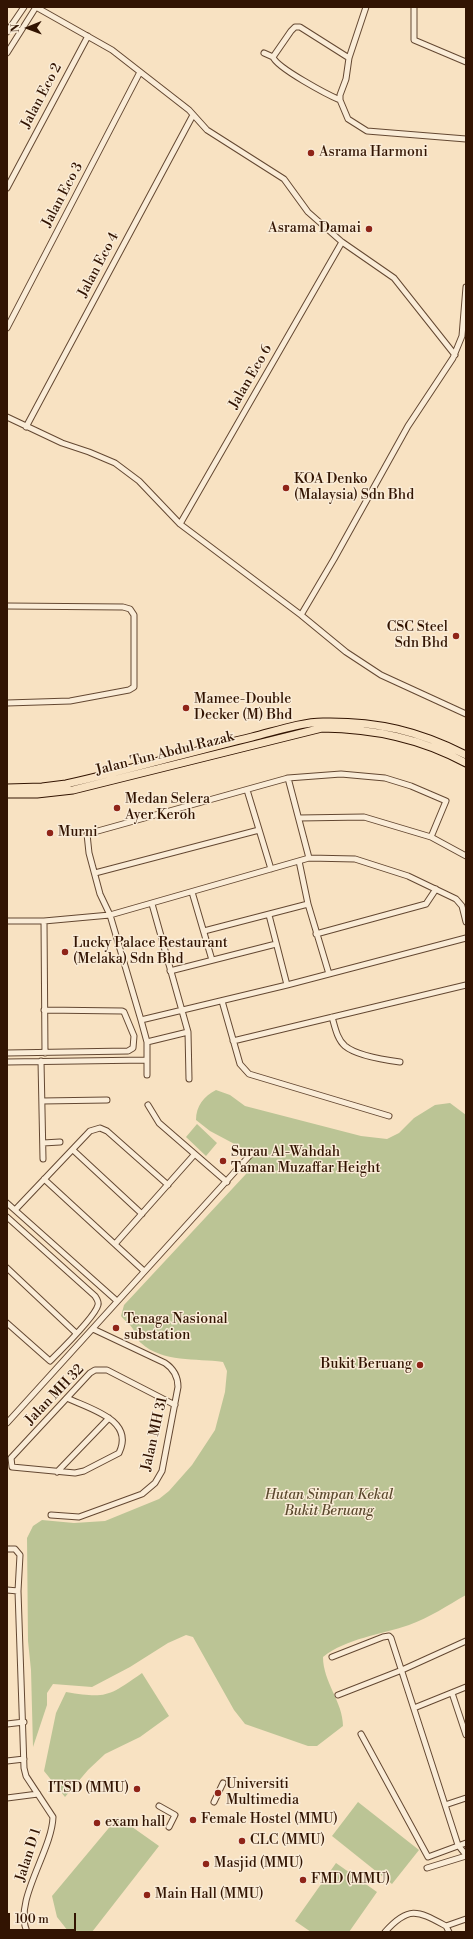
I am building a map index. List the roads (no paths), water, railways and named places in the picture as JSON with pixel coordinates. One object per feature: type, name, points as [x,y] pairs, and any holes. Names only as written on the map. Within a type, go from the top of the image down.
[{"type":"highway","name":"Jalan Tun Abdul Razak","points":[[7,788],[66,784],[219,745],[321,722],[348,722],[400,729],[430,738],[466,756]]},
{"type":"highway","name":"Jalan Tun Abdul Razak","points":[[7,794],[22,795],[86,787],[322,728],[348,728],[403,737],[445,752],[466,763]]},
{"type":"highway","points":[[7,784],[16,787]]},
{"type":"highway","points":[[7,798],[22,795]]},
{"type":"street","points":[[7,32],[24,7]]},
{"type":"street","points":[[7,53],[36,7],[112,50],[193,115],[207,130],[284,179],[308,212],[342,242],[394,278],[455,355]]},
{"type":"street","points":[[366,7],[349,58],[346,79],[340,100],[348,119],[367,131],[466,139]]},
{"type":"street","points":[[414,7],[414,40],[466,62]]},
{"type":"street","points":[[273,57],[291,31],[296,27],[300,27],[349,58]]},
{"type":"street","name":"Jalan Eco 2","points":[[7,188],[88,36]]},
{"type":"street","points":[[264,53],[273,57],[286,68],[326,94],[340,100]]},
{"type":"street","name":"Jalan Eco 3","points":[[7,328],[140,72]]},
{"type":"street","name":"Jalan Eco 4","points":[[26,427],[193,115]]},
{"type":"street","name":"Jalan Eco 6","points":[[180,524],[342,242]]},
{"type":"street","points":[[301,614],[334,559],[408,426],[455,355],[462,336],[466,287]]},
{"type":"street","points":[[7,417],[62,444],[90,452],[115,463],[139,481],[180,524],[301,614],[346,652],[370,669],[466,714]]},
{"type":"street","points":[[7,606],[123,607],[130,609],[134,615],[134,687],[129,690],[70,701],[7,703]]},
{"type":"street","points":[[147,1075],[146,1042],[141,1020],[110,915],[100,894],[86,837],[90,832],[288,778],[348,774],[385,778],[411,786],[446,801],[431,837]]},
{"type":"street","points":[[288,778],[309,858]]},
{"type":"street","points":[[247,790],[271,869]]},
{"type":"street","points":[[299,818],[364,817],[431,837],[466,856]]},
{"type":"street","points":[[95,874],[259,830]]},
{"type":"street","points":[[7,921],[44,921],[110,915],[309,858],[363,861],[408,876],[436,888],[456,899],[462,906],[466,922]]},
{"type":"street","points":[[299,861],[308,904],[329,974]]},
{"type":"street","points":[[316,934],[426,904],[436,888]]},
{"type":"street","points":[[192,892],[212,960]]},
{"type":"street","points":[[152,904],[188,1032],[189,1079]]},
{"type":"street","points":[[204,931],[308,904]]},
{"type":"street","points":[[269,915],[287,985]]},
{"type":"street","points":[[44,921],[45,1053]]},
{"type":"street","points":[[141,1020],[287,985],[466,938]]},
{"type":"street","points":[[170,971],[276,944]]},
{"type":"street","points":[[233,1041],[466,985]]},
{"type":"street","points":[[222,1001],[240,1064],[248,1074],[389,1116]]},
{"type":"street","points":[[7,1053],[128,1051],[133,1048],[134,1040],[122,1010],[44,1010]]},
{"type":"street","points":[[332,1017],[336,1033],[346,1046],[376,1059],[400,1062]]},
{"type":"street","points":[[146,1042],[188,1032]]},
{"type":"street","points":[[7,1062],[147,1060]]},
{"type":"street","points":[[41,1061],[43,1158]]},
{"type":"street","points":[[42,1101],[107,1100]]},
{"type":"street","points":[[148,1105],[159,1123],[194,1155],[227,1182]]},
{"type":"street","points":[[117,1301],[10,1207],[44,1179],[90,1131],[96,1128],[104,1129],[168,1185]]},
{"type":"street","points":[[43,1143],[60,1142]]},
{"type":"street","points":[[73,1150],[142,1214]]},
{"type":"street","points":[[7,1423],[251,1154]]},
{"type":"street","points":[[115,1244],[194,1155]]},
{"type":"street","points":[[44,1179],[144,1271]]},
{"type":"street","points":[[7,1217],[97,1299],[97,1308],[50,1361],[7,1323]]},
{"type":"street","points":[[7,1268],[76,1333]]},
{"type":"street","name":"Jalan MH 31","points":[[51,1515],[70,1517],[86,1516],[142,1494],[155,1483],[162,1471],[175,1405],[178,1381],[174,1370],[93,1329]]},
{"type":"street","name":"Jalan MH 32","points":[[56,1472],[12,1467],[9,1456],[67,1398],[90,1372],[102,1369],[107,1370],[175,1405]]},
{"type":"street","points":[[56,1472],[75,1473],[84,1471],[119,1454],[123,1440],[122,1432],[119,1426],[109,1418],[67,1398]]},
{"type":"street","points":[[56,1472],[109,1418]]},
{"type":"street","name":"Jalan D 1","points":[[7,1549],[18,1551],[20,1555],[18,1591],[24,1722],[24,1759],[26,1776],[51,1814],[52,1821],[24,1909],[23,1922],[27,1932]]},
{"type":"street","points":[[7,1590],[18,1591]]},
{"type":"street","points":[[332,1657],[383,1637],[389,1636],[391,1638],[458,1846],[466,1856],[426,1868]]},
{"type":"street","points":[[338,1695],[402,1670],[466,1642]]},
{"type":"street","points":[[414,1708],[466,1687]]},
{"type":"street","points":[[452,1693],[466,1732]]},
{"type":"street","points":[[7,1724],[24,1722]]},
{"type":"street","points":[[361,1734],[428,1857],[466,1843]]},
{"type":"street","points":[[7,1761],[24,1759]]},
{"type":"street","points":[[214,1802],[223,1783]]},
{"type":"street","points":[[7,1798],[38,1794]]},
{"type":"street","points":[[445,1805],[466,1798]]},
{"type":"street","points":[[159,1806],[175,1815],[169,1827]]},
{"type":"street","points":[[385,1932],[401,1917],[415,1912],[421,1913],[446,1926],[448,1932]]},
{"type":"street","points":[[446,1926],[466,1919]]},
{"type":"place","name":"Asrama Harmoni","points":[[311,153]]},
{"type":"place","name":"Asrama Damai","points":[[369,229]]},
{"type":"place","name":"KOA Denko (Malaysia) Sdn Bhd","points":[[286,488]]},
{"type":"place","name":"CSC Steel Sdn Bhd","points":[[456,636]]},
{"type":"place","name":"Mamee-Double Decker (M) Bhd","points":[[186,708]]},
{"type":"place","name":"Medan Selera Ayer Keroh","points":[[117,808]]},
{"type":"place","name":"Murni","points":[[50,833]]},
{"type":"place","name":"Lucky Palace Restaurant (Melaka) Sdn Bhd","points":[[65,952]]},
{"type":"place","name":"Surau Al-Wahdah Taman Muzaffar Height","points":[[223,1161]]},
{"type":"place","name":"Tenaga Nasional substation","points":[[116,1328]]},
{"type":"place","name":"Bukit Beruang","points":[[420,1365]]},
{"type":"place","name":"ITSD (MMU)","points":[[137,1789]]},
{"type":"place","name":"Universiti Multimedia","points":[[218,1793]]},
{"type":"place","name":"Female Hostel (MMU)","points":[[193,1820]]},
{"type":"place","name":"exam hall","points":[[97,1823]]},
{"type":"place","name":"CLC (MMU)","points":[[242,1841]]},
{"type":"place","name":"Masjid (MMU)","points":[[206,1864]]},
{"type":"place","name":"FMD (MMU)","points":[[303,1880]]},
{"type":"place","name":"Main Hall (MMU)","points":[[147,1895]]},
{"type":"park label","name":"Hutan Simpan Kekal Bukit Beruang","points":[[329,1504]]}]
